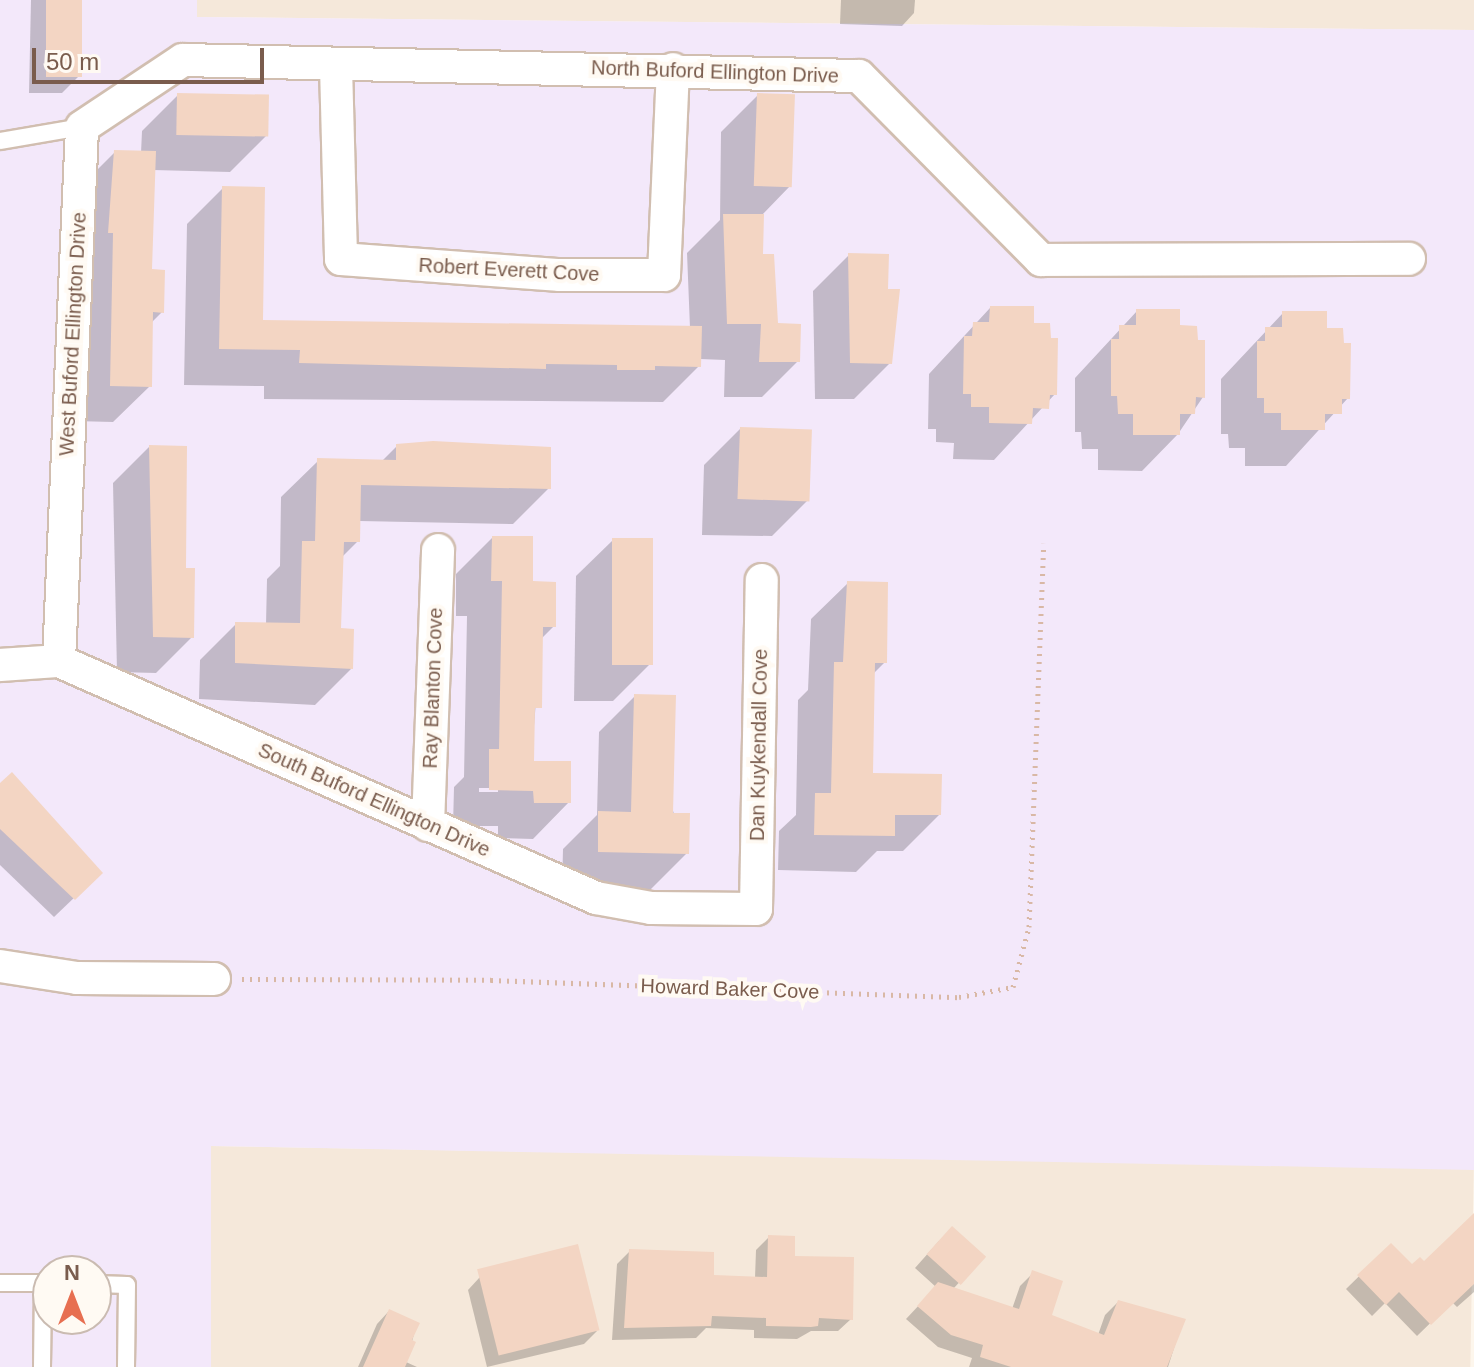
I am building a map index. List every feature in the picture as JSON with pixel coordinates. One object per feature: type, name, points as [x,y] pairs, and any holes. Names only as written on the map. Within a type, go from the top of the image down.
[{"type":"street","name":"North Buford Ellington Drive","points":[[82,127],[183,60],[336,66],[673,69],[859,76],[1041,260],[1409,259]]},
{"type":"street","name":"Robert Everett Cove","points":[[336,66],[341,259],[560,275],[664,275],[673,69]]},
{"type":"street","name":"West Buford Ellington Drive","points":[[59,661],[82,127]]},
{"type":"street","name":"Ray Blanton Cove","points":[[428,825],[438,550]]},
{"type":"street","name":"Dan Kuykendall Cove","points":[[756,909],[762,580]]},
{"type":"street","name":"South Buford Ellington Drive","points":[[0,665],[59,661],[596,898],[651,908],[756,909]]},
{"type":"street","points":[[0,966],[77,978],[214,979]]},
{"type":"lane","points":[[0,141],[82,127]]},
{"type":"lane","points":[[0,1283],[32,1283]]},
{"type":"lane","points":[[112,1285],[127,1285],[126,1367]]},
{"type":"lane","points":[[42,1367],[44,1335]]},
{"type":"path","name":"Howard Baker Cove","points":[[214,979],[491,980],[959,997],[1013,987],[1029,927],[1044,543]]},
{"type":"shaded area","points":[[0,0],[197,0],[197,17],[1474,30],[1474,1170],[211,1146],[211,1367],[0,1367]]},
{"type":"shaded area","points":[[197,0],[1474,0],[1474,30],[197,17]]},
{"type":"shaded area","points":[[211,1146],[1474,1168],[1470,1367],[207,1367]]},
{"type":"building","points":[[46,0],[82,0],[82,77],[46,77]]},
{"type":"building","points":[[177,93],[269,95],[268,137],[176,135]]},
{"type":"building","points":[[757,93],[795,94],[792,187],[754,186]]},
{"type":"building","points":[[114,150],[156,151],[152,269],[165,270],[164,313],[153,312],[152,387],[110,386],[113,233],[108,233]]},
{"type":"building","points":[[222,186],[265,187],[263,320],[702,326],[701,367],[655,366],[655,370],[617,370],[617,365],[546,364],[546,369],[299,363],[300,350],[219,349]]},
{"type":"building","points":[[723,214],[764,214],[763,254],[774,254],[778,323],[801,324],[800,362],[759,362],[761,324],[727,324]]},
{"type":"building","points":[[848,253],[889,254],[888,289],[900,289],[892,364],[850,363]]},
{"type":"building","points":[[990,306],[1034,306],[1034,323],[1050,323],[1051,338],[1058,338],[1057,395],[1050,395],[1049,409],[1033,408],[1032,424],[989,423],[989,407],[971,407],[971,394],[963,394],[964,336],[972,336],[973,322],[989,322]]},
{"type":"building","points":[[1136,309],[1180,309],[1180,325],[1197,326],[1198,340],[1205,340],[1205,398],[1196,397],[1195,414],[1180,414],[1180,435],[1133,435],[1133,414],[1118,414],[1117,396],[1111,396],[1111,339],[1119,339],[1119,325],[1136,325]]},
{"type":"building","points":[[1282,311],[1327,311],[1327,328],[1343,328],[1344,343],[1351,343],[1350,399],[1342,399],[1342,414],[1325,414],[1325,430],[1281,430],[1281,413],[1264,413],[1264,398],[1257,398],[1257,341],[1265,341],[1265,327],[1282,327]]},
{"type":"building","points":[[740,427],[812,430],[809,501],[737,499]]},
{"type":"building","points":[[433,441],[551,447],[551,489],[361,485],[360,542],[344,542],[341,628],[354,629],[353,669],[235,663],[235,622],[300,623],[302,541],[315,541],[317,458],[396,460],[396,444]]},
{"type":"building","points":[[149,445],[187,446],[186,568],[195,568],[194,638],[153,637]]},
{"type":"building","points":[[492,536],[533,536],[533,581],[556,582],[556,627],[543,627],[542,708],[535,708],[534,761],[571,761],[571,803],[534,803],[533,791],[489,790],[489,749],[499,749],[502,581],[491,581]]},
{"type":"building","points":[[612,538],[653,538],[653,665],[612,665]]},
{"type":"building","points":[[847,581],[888,582],[887,663],[875,663],[873,773],[942,774],[941,815],[895,815],[895,836],[814,835],[815,793],[831,793],[834,662],[843,662]]},
{"type":"building","points":[[634,694],[676,695],[673,813],[690,813],[689,854],[598,852],[598,811],[631,812]]},
{"type":"building","points":[[12,772],[103,873],[75,900],[0,829],[0,783]]},
{"type":"building","points":[[1474,1213],[1474,1284],[1431,1325],[1399,1292],[1386,1305],[1357,1275],[1391,1243],[1412,1264],[1420,1257],[1424,1261]]},
{"type":"building","points":[[952,1226],[986,1257],[961,1285],[927,1254]]},
{"type":"building","points":[[768,1235],[795,1236],[795,1256],[854,1257],[853,1320],[819,1318],[818,1326],[766,1326],[766,1318],[712,1316],[711,1326],[624,1328],[629,1249],[714,1252],[714,1275],[767,1277]]},
{"type":"building","points":[[578,1244],[600,1330],[499,1356],[477,1269]]},
{"type":"building","points":[[1032,1270],[1063,1281],[1052,1315],[1104,1335],[1118,1300],[1186,1319],[1167,1367],[1011,1367],[980,1357],[983,1345],[951,1335],[917,1306],[938,1282],[1019,1309]]},
{"type":"building","points":[[389,1309],[420,1323],[405,1367],[363,1367]]}]
